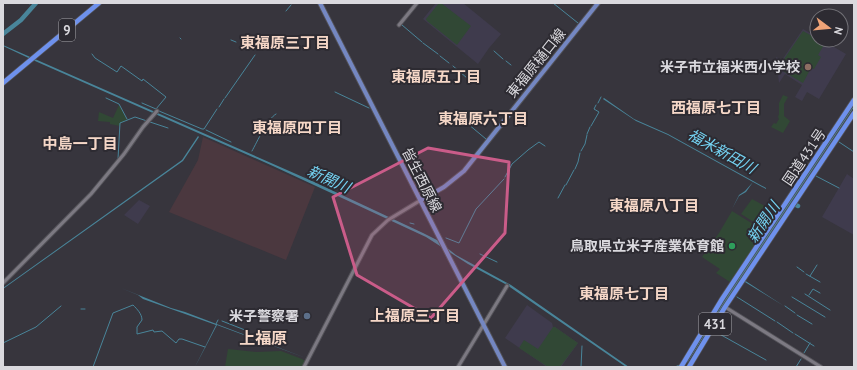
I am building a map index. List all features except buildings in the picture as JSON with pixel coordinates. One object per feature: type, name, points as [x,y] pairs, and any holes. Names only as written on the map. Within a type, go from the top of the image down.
[{"type":"highway","name":"9","points":[[3,83],[99,3]]},
{"type":"highway","name":"国道431号","points":[[682,366],[720,302],[854,100]]},
{"type":"highway","name":"国道431号","points":[[689,367],[725,307],[854,113]]},
{"type":"main road","name":"皆生西原線","points":[[320,3],[505,367]]},
{"type":"main road","name":"東福原樋口線","points":[[421,200],[448,184],[464,171],[598,3]]},
{"type":"street","points":[[399,25],[417,3]]},
{"type":"street","points":[[3,283],[90,194],[124,154],[155,113]]},
{"type":"street","points":[[304,367],[370,238],[378,228],[391,218],[421,200]]},
{"type":"street","points":[[458,367],[507,286]]},
{"type":"street","points":[[725,307],[821,367]]},
{"type":"highlighted area","points":[[428,148],[509,162],[505,233],[431,318],[357,275],[333,197]]},
{"type":"shaded area","points":[[436,3],[463,3],[501,34],[478,64],[423,19]]},
{"type":"shaded area","name":"米子市立福米西小学校","points":[[803,29],[809,32],[809,48],[836,48],[846,54],[819,99],[807,92],[802,101],[795,97],[802,85],[785,74],[779,83],[776,57],[782,60]]},
{"type":"shaded area","points":[[203,137],[315,187],[286,260],[169,212],[198,160]]},
{"type":"shaded area","points":[[847,174],[854,179],[854,235],[822,217]]},
{"type":"shaded area","points":[[139,200],[150,206],[138,224],[124,215]]},
{"type":"shaded area","points":[[527,305],[552,323],[553,327],[578,343],[561,367],[547,367],[505,338]]},
{"type":"green space","points":[[439,3],[471,26],[457,45],[426,19]]},
{"type":"green space","points":[[803,31],[809,34],[809,48],[822,48],[818,55],[821,57],[814,69],[811,68],[803,83],[781,70],[780,65]]},
{"type":"green space","points":[[783,95],[788,97],[784,104],[784,116],[790,121],[783,133],[771,127],[774,123],[776,124],[779,119],[779,103]]},
{"type":"green space","points":[[119,105],[127,120],[120,123],[120,126],[110,124],[110,122],[98,121],[99,112],[113,118]]},
{"type":"green space","points":[[752,199],[776,212],[765,229],[741,214]]},
{"type":"green space","name":"鳥取県立米子産業体育館","points":[[732,211],[761,229],[760,230],[763,233],[730,282],[716,273],[720,269],[702,257]]},
{"type":"green space","points":[[553,327],[578,343],[560,367],[548,367],[519,348],[524,340],[538,349]]},
{"type":"green space","points":[[228,349],[257,352],[281,351],[305,361],[303,367],[225,367]]},
{"type":"water","points":[[3,45],[312,181],[437,240],[456,255],[511,285],[629,367],[626,367],[507,285],[468,264],[426,237],[273,166],[35,61]]},
{"type":"water","points":[[604,98],[634,119],[668,134],[766,189],[668,135],[636,121],[603,99]]},
{"type":"water","points":[[854,105],[741,278],[784,306],[740,279],[688,362],[678,367],[659,367],[676,366],[688,361],[729,293]]},
{"type":"water","points":[[198,136],[199,137],[183,161],[3,289],[182,160]]},
{"type":"water","points":[[753,182],[746,192],[739,196],[732,209],[739,195]]},
{"type":"water","points":[[121,288],[306,358],[217,325],[195,367],[216,325],[143,299],[138,295]]},
{"type":"waterway","points":[[3,34],[21,20],[36,3]]},
{"type":"waterway","points":[[553,3],[578,23]]},
{"type":"waterway","points":[[286,11],[291,5]]},
{"type":"waterway","points":[[402,25],[422,42]]},
{"type":"waterway","points":[[231,40],[236,42]]},
{"type":"waterway","points":[[423,43],[438,54]]},
{"type":"waterway","points":[[494,51],[503,59]]},
{"type":"waterway","points":[[92,54],[95,58],[117,72],[121,66],[142,81],[143,79],[166,97],[156,109],[142,103]]},
{"type":"waterway","points":[[225,98],[255,55]]},
{"type":"waterway","points":[[440,56],[449,63]]},
{"type":"waterway","points":[[506,61],[511,65]]},
{"type":"waterway","points":[[453,66],[467,78]]},
{"type":"waterway","points":[[335,92],[369,108]]},
{"type":"waterway","points":[[598,103],[601,97]]},
{"type":"waterway","points":[[106,98],[119,104],[127,119]]},
{"type":"waterway","points":[[219,107],[224,99]]},
{"type":"waterway","points":[[591,126],[599,112],[594,109],[596,105]]},
{"type":"waterway","points":[[159,111],[204,129],[217,109]]},
{"type":"waterway","points":[[252,151],[266,125],[276,114]]},
{"type":"waterway","points":[[118,159],[120,123],[135,117],[147,121]]},
{"type":"waterway","points":[[150,122],[168,128]]},
{"type":"waterway","points":[[468,124],[486,139]]},
{"type":"waterway","points":[[587,134],[590,127]]},
{"type":"waterway","points":[[206,130],[231,142]]},
{"type":"waterway","points":[[581,151],[585,144],[587,135]]},
{"type":"waterway","points":[[505,177],[512,164],[528,150],[539,142],[545,146]]},
{"type":"waterway","points":[[839,142],[854,152]]},
{"type":"waterway","points":[[575,169],[580,153]]},
{"type":"waterway","points":[[566,185],[574,170]]},
{"type":"waterway","points":[[816,176],[839,188]]},
{"type":"waterway","points":[[446,238],[459,243],[476,209],[504,179]]},
{"type":"waterway","points":[[558,198],[565,185]]},
{"type":"waterway","points":[[410,223],[414,224]]},
{"type":"waterway","points":[[480,254],[497,262]]},
{"type":"waterway","points":[[810,276],[817,265]]},
{"type":"waterway","points":[[797,267],[804,272]]},
{"type":"waterway","points":[[806,274],[820,282]]},
{"type":"waterway","points":[[809,295],[813,289],[820,293]]},
{"type":"waterway","points":[[805,294],[830,310]]},
{"type":"waterway","points":[[737,297],[775,321]]},
{"type":"waterway","points":[[792,297],[825,317]]},
{"type":"waterway","points":[[93,367],[113,313],[133,305],[142,318],[137,327],[137,334],[153,330],[154,332],[162,331],[176,343],[179,339],[182,339],[205,347]]},
{"type":"waterway","points":[[3,343],[36,327],[61,306]]},
{"type":"waterway","points":[[785,306],[795,313]]},
{"type":"waterway","points":[[797,315],[812,324]]},
{"type":"waterway","points":[[216,324],[218,320]]},
{"type":"waterway","points":[[222,321],[245,330]]},
{"type":"waterway","points":[[777,322],[793,333]]},
{"type":"waterway","points":[[714,331],[766,360]]},
{"type":"waterway","points":[[259,336],[260,334],[271,339],[270,345]]},
{"type":"waterway","points":[[795,334],[814,346]]},
{"type":"waterway","points":[[804,353],[810,343]]},
{"type":"waterway","points":[[581,367],[582,346]]},
{"type":"waterway","points":[[796,367],[801,359]]},
{"type":"place","name":"米子市立福米西小学校","points":[[808,67]]},
{"type":"place","name":"鳥取県立米子産業体育館","points":[[732,246]]},
{"type":"place","name":"米子警察署","points":[[307,316]]},
{"type":"district","name":"東福原三丁目","points":[[285,42]]},
{"type":"district","name":"東福原五丁目","points":[[436,76]]},
{"type":"district","name":"西福原七丁目","points":[[716,107]]},
{"type":"district","name":"東福原六丁目","points":[[483,118]]},
{"type":"district","name":"東福原四丁目","points":[[297,127]]},
{"type":"district","name":"中島一丁目","points":[[80,143]]},
{"type":"district","name":"東福原八丁目","points":[[654,205]]},
{"type":"district","name":"東福原七丁目","points":[[624,293]]},
{"type":"district","name":"上福原三丁目","points":[[415,315]]},
{"type":"district","name":"上福原","points":[[263,338]]},
{"type":"water label","name":"福米新田川","points":[[722,151]]},
{"type":"water label","name":"新開川","points":[[329,179]]},
{"type":"water label","name":"新開川","points":[[763,222]]}]
